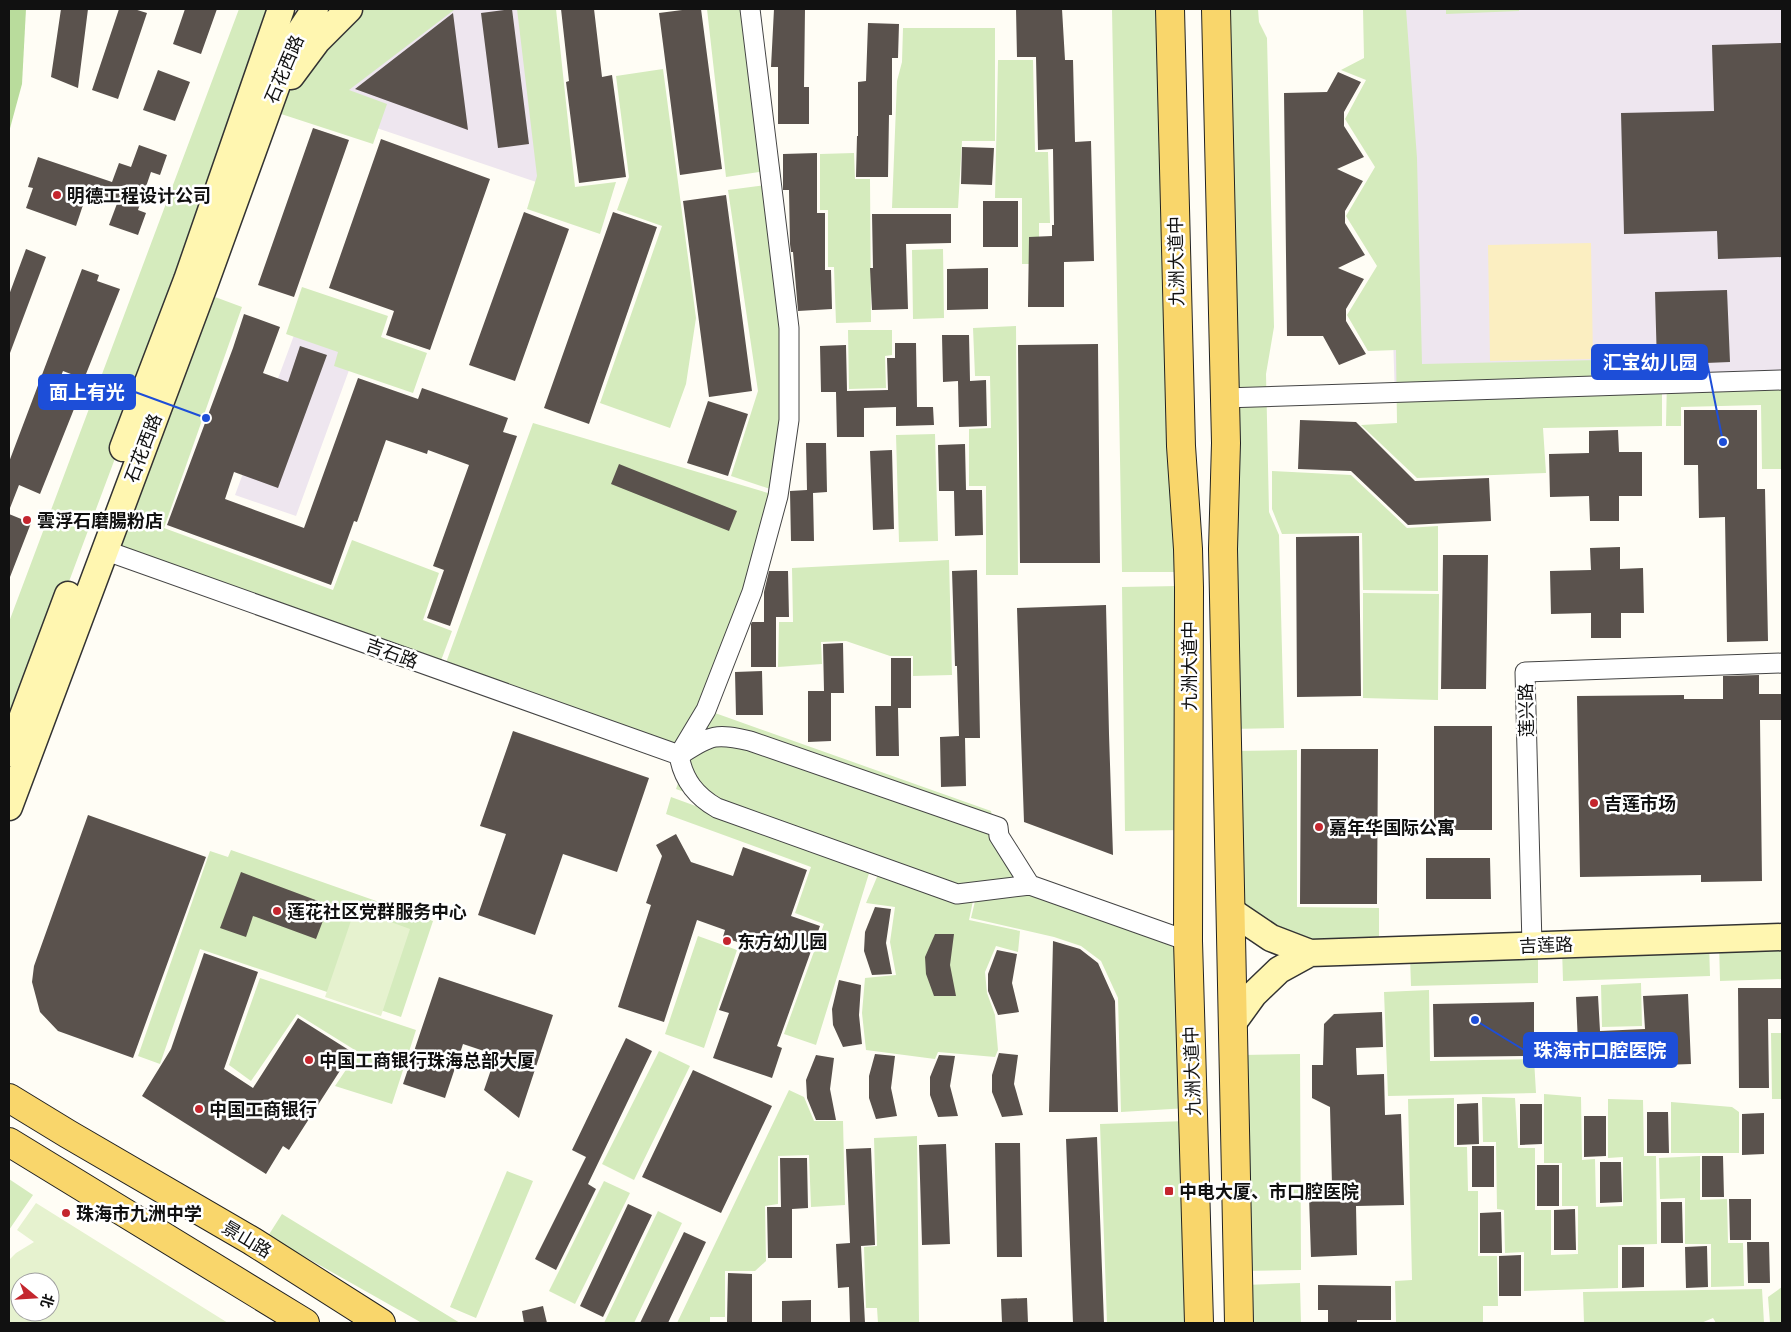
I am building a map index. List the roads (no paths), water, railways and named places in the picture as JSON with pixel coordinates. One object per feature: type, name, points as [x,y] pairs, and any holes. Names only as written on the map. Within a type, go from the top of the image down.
[{"type":"main road","name":"石花西路","points":[[9,753],[187,280],[280,9]]},
{"type":"main road","name":"石花西路","points":[[9,807],[204,286],[264,119],[291,50],[315,9]]},
{"type":"main road","points":[[264,119],[317,41],[349,9]]},
{"type":"main road","name":"九洲大道中","points":[[1170,9],[1181,446],[1189,588],[1188,940],[1199,1323]]},
{"type":"main road","name":"九洲大道中","points":[[1216,9],[1226,443],[1223,548],[1239,1323]]},
{"type":"main road","points":[[1231,911],[1271,938],[1310,953]]},
{"type":"main road","name":"吉莲路","points":[[1310,953],[1782,937]]},
{"type":"main road","points":[[1233,1023],[1254,994],[1280,970],[1310,953]]},
{"type":"main road","points":[[9,1077],[15,1085],[68,1134]]},
{"type":"main road","name":"景山路","points":[[9,1098],[252,1241],[381,1323]]},
{"type":"main road","points":[[10,1143],[305,1323]]},
{"type":"street","points":[[750,9],[789,328],[789,420],[778,496],[752,592],[706,710],[680,755],[684,776],[690,786],[706,802],[717,808],[957,894],[1030,885],[1188,940]]},
{"type":"street","points":[[1224,398],[1782,380]]},
{"type":"street","name":"吉石路","points":[[104,550],[680,755]]},
{"type":"street","name":"莲兴路","points":[[1532,945],[1525,672],[1782,663]]},
{"type":"street","points":[[680,755],[708,738],[728,736],[750,741],[998,827],[999,836],[1030,885]]},
{"type":"place","name":"明德工程设计公司","points":[[57,195]]},
{"type":"place","name":"面上有光","points":[[206,418]]},
{"type":"place","name":"汇宝幼儿园","points":[[1723,442]]},
{"type":"place","name":"雲浮石磨腸粉店","points":[[27,520]]},
{"type":"place","name":"吉莲市场","points":[[1594,803]]},
{"type":"place","name":"嘉年华国际公寓","points":[[1319,827]]},
{"type":"place","name":"莲花社区党群服务中心","points":[[277,911]]},
{"type":"place","name":"东方幼儿园","points":[[727,941]]},
{"type":"place","name":"珠海市口腔医院","points":[[1475,1020]]},
{"type":"place","name":"中国工商银行珠海总部大厦","points":[[309,1060]]},
{"type":"place","name":"中国工商银行","points":[[199,1109]]},
{"type":"place","name":"中电大厦、市口腔医院","points":[[1169,1191]]},
{"type":"place","name":"珠海市九洲中学","points":[[66,1213]]}]
